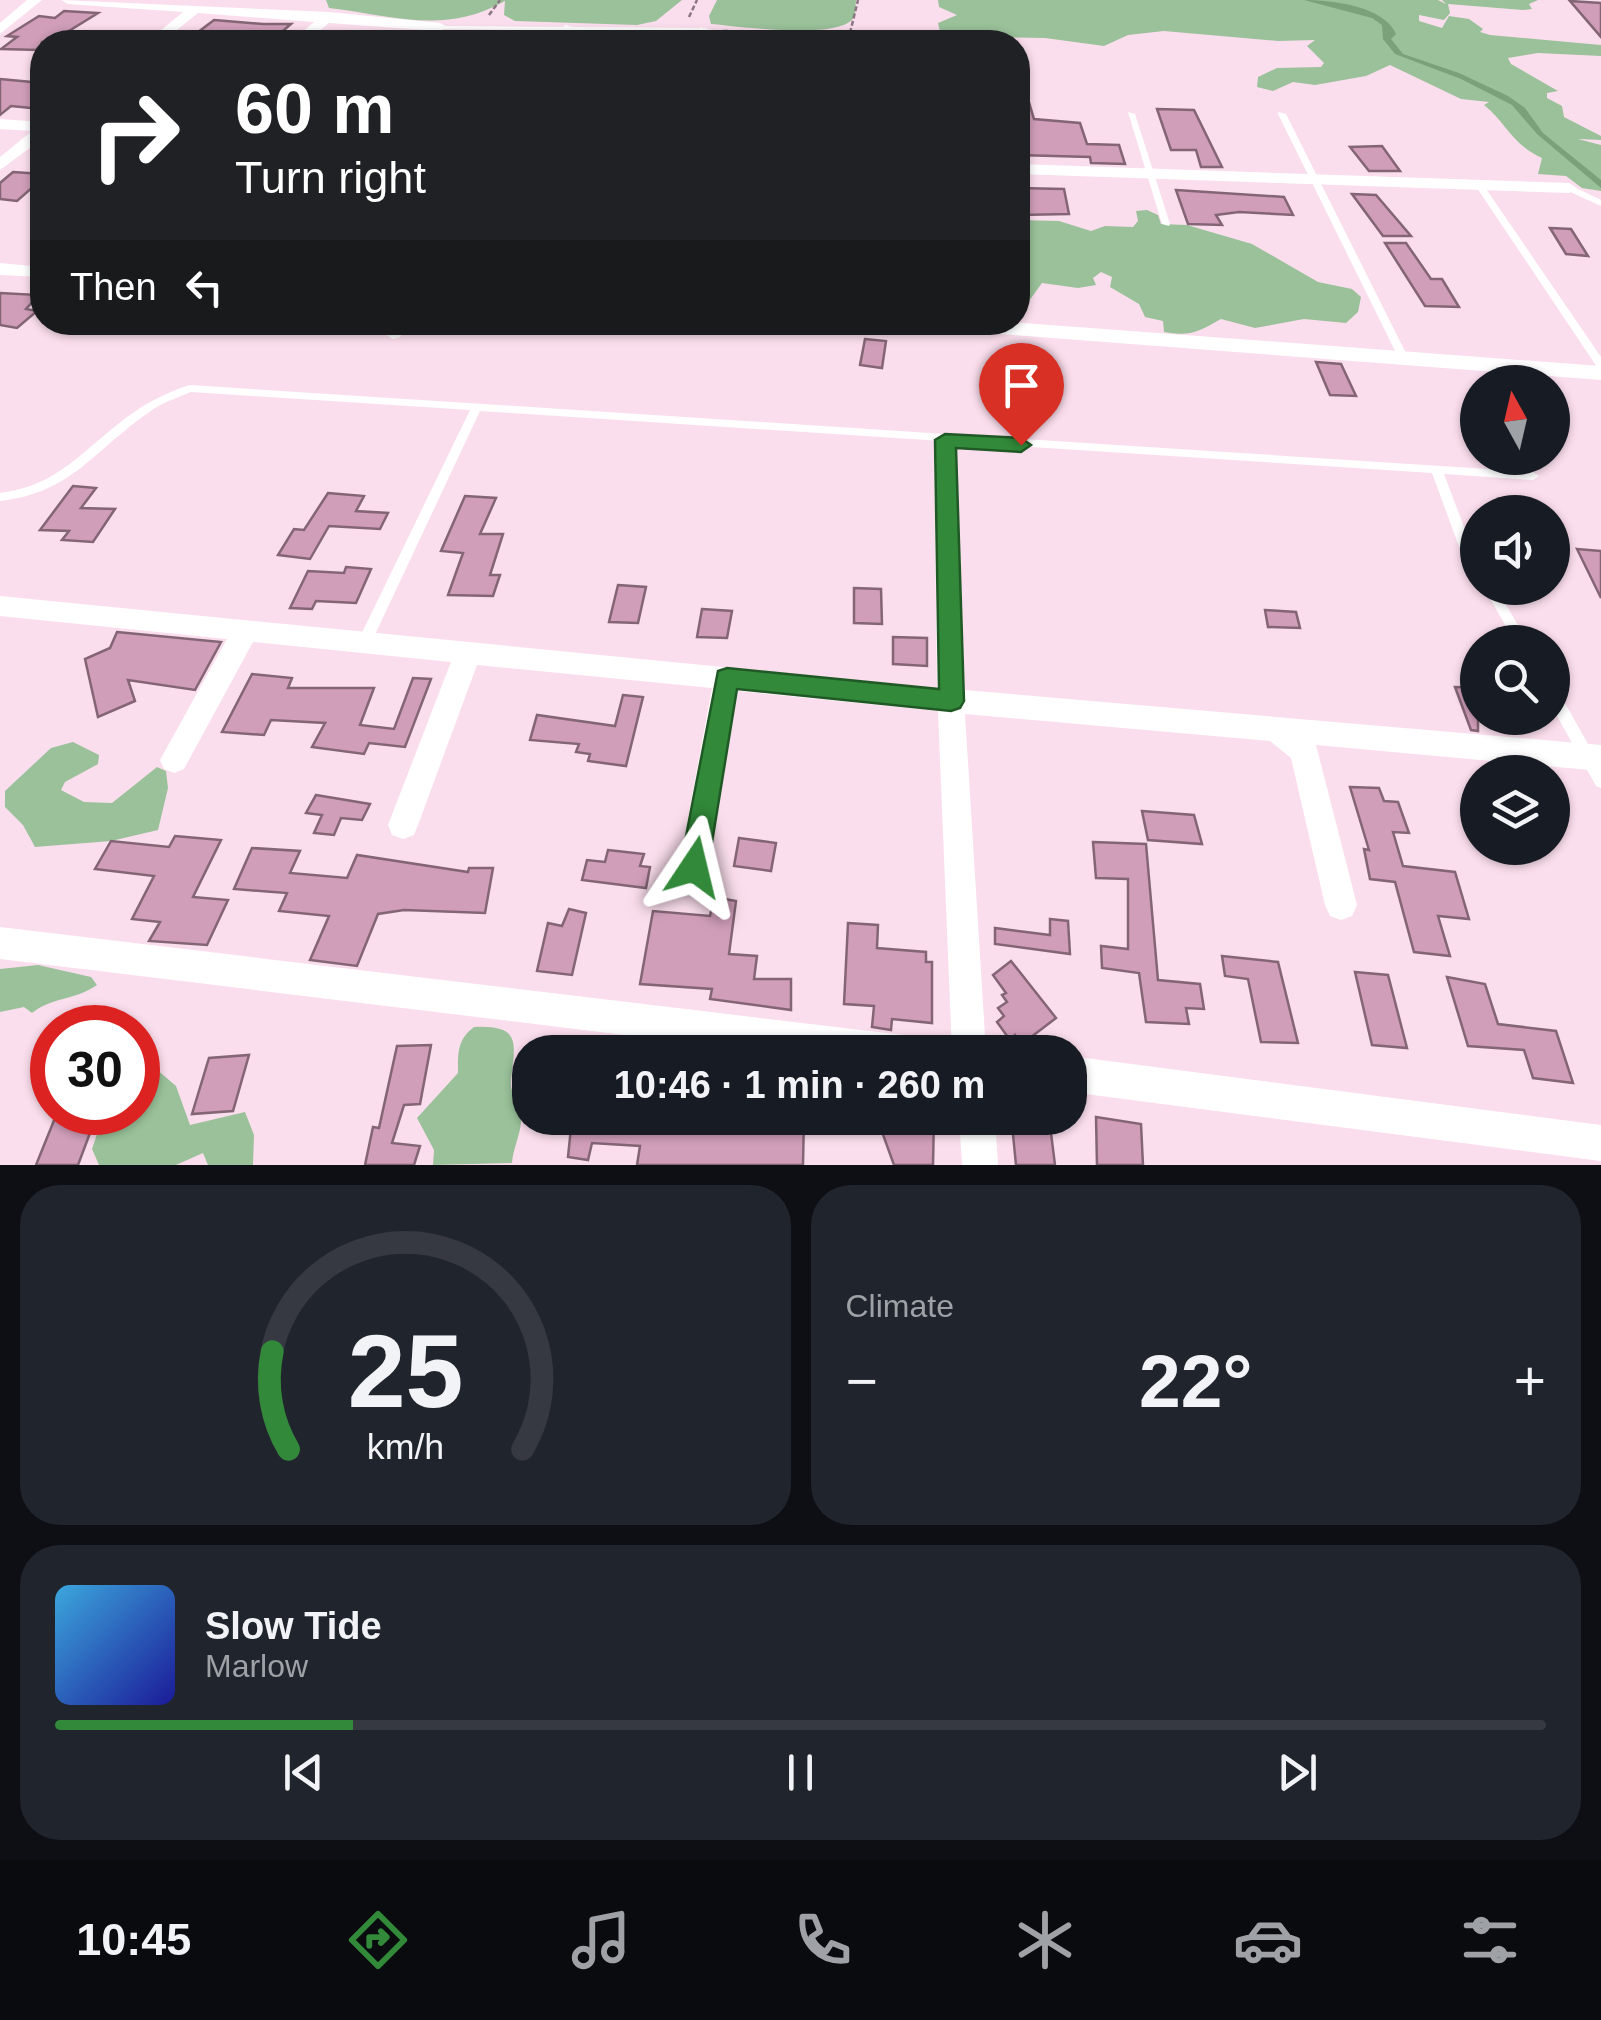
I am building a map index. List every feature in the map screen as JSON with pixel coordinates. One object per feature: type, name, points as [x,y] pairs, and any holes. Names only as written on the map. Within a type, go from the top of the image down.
[{"type":"street","points":[[0,30],[35,0]]},
{"type":"street","points":[[68,0],[440,26]]},
{"type":"street","points":[[169,30],[197,8]]},
{"type":"street","points":[[312,30],[328,16]]},
{"type":"street","points":[[436,30],[440,26]]},
{"type":"street","points":[[0,124],[30,128]]},
{"type":"street","points":[[0,165],[30,139]]},
{"type":"street","points":[[1030,170],[1568,188]]},
{"type":"street","points":[[0,268],[30,271]]},
{"type":"street","points":[[1030,328],[1601,373]]},
{"type":"street","points":[[945,440],[951,701],[967,1035]]},
{"type":"street","points":[[0,606],[951,701],[1275,729],[1598,766]]},
{"type":"street","points":[[174,760],[246,630]]},
{"type":"street","points":[[403,824],[468,652]]},
{"type":"street","points":[[694,867],[727,678]]},
{"type":"street","points":[[1275,729],[1298,742],[1304,752],[1341,904]]},
{"type":"street","points":[[0,943],[761,1035]]},
{"type":"street","points":[[1087,1076],[1601,1143]]},
{"type":"street","points":[[978,1135],[980,1165]]},
{"type":"lane","points":[[440,26],[603,30]]},
{"type":"lane","points":[[1131,114],[1166,224]]},
{"type":"lane","points":[[1282,114],[1404,358]]},
{"type":"lane","points":[[1479,185],[1601,364]]},
{"type":"lane","points":[[1568,188],[1601,203]]},
{"type":"lane","points":[[0,497],[28,495],[79,464],[148,407],[190,388],[1533,476]]},
{"type":"lane","points":[[366,641],[477,406]]},
{"type":"lane","points":[[1438,470],[1460,533]]},
{"type":"lane","points":[[1570,722],[1598,766]]},
{"type":"path","points":[[480,26],[500,0]]},
{"type":"path","points":[[850,30],[858,0]]},
{"type":"shaded area","points":[[326,0],[682,0],[656,21],[637,25],[515,21],[504,15],[505,1],[461,18],[419,20],[329,8]]},
{"type":"shaded area","points":[[717,0],[856,1],[854,17],[845,24],[787,30],[711,24],[709,16]]},
{"type":"shaded area","points":[[938,0],[1438,0],[1446,4],[1442,0],[1538,0],[1529,4],[1532,9],[1523,10],[1448,4],[1450,13],[1444,20],[1419,15],[1419,21],[1442,28],[1449,16],[1469,19],[1483,29],[1480,32],[1490,35],[1601,45],[1601,56],[1538,53],[1508,58],[1511,64],[1558,91],[1547,93],[1547,98],[1562,106],[1564,117],[1601,136],[1601,140],[1578,139],[1601,145],[1601,191],[1582,188],[1566,176],[1538,174],[1542,158],[1516,140],[1484,105],[1489,102],[1461,99],[1390,65],[1366,76],[1315,85],[1293,82],[1273,91],[1257,87],[1258,77],[1277,68],[1321,67],[1324,63],[1307,46],[1315,40],[1278,41],[1164,31],[1128,35],[1104,46],[1030,38],[1030,30],[940,30],[938,23],[957,15],[939,7]]},
{"type":"shaded area","points":[[1304,0],[1342,3],[1369,11],[1390,24],[1396,34],[1391,39],[1403,54],[1459,73],[1508,96],[1525,108],[1543,133],[1601,180],[1601,188],[1537,134],[1512,105],[1461,79],[1395,54],[1383,39],[1382,25],[1372,18]]},
{"type":"shaded area","points":[[1136,211],[1158,215],[1161,224],[1187,225],[1252,244],[1318,282],[1352,289],[1361,297],[1358,312],[1346,323],[1304,319],[1255,328],[1221,319],[1189,333],[1164,332],[1163,321],[1145,317],[1139,304],[1110,287],[1112,277],[1101,272],[1093,278],[1096,285],[1078,288],[1042,283],[1030,300],[1030,220],[1059,221],[1091,231],[1105,226],[1133,227],[1138,221]]},
{"type":"shaded area","points":[[73,742],[99,755],[98,764],[65,782],[61,790],[84,802],[112,803],[157,767],[166,771],[168,788],[158,830],[111,841],[35,847],[23,825],[5,807],[5,791],[51,748]]},
{"type":"shaded area","points":[[38,965],[91,977],[97,985],[46,1005],[30,1005],[30,1012],[24,1007],[0,1012],[0,969]]},
{"type":"shaded area","points":[[474,1027],[490,1027],[501,1029],[512,1039],[512,1135],[518,1135],[512,1163],[433,1165],[434,1150],[417,1118],[458,1073],[461,1042]]},
{"type":"shaded area","points":[[160,1072],[176,1086],[190,1125],[245,1112],[254,1135],[253,1165],[208,1165],[203,1153],[176,1165],[99,1165],[92,1149],[97,1135],[160,1135]]},
{"type":"building","points":[[1570,1],[1601,3],[1601,37]]},
{"type":"building","points":[[64,11],[98,13],[70,30],[30,30],[30,50],[1,49],[17,37],[7,36],[39,16],[55,18]]},
{"type":"building","points":[[214,20],[291,24],[284,30],[201,30]]},
{"type":"building","points":[[0,79],[30,82],[30,108],[11,106],[0,115]]},
{"type":"building","points":[[1030,106],[1034,119],[1080,123],[1087,144],[1119,145],[1125,164],[1091,163],[1090,157],[1030,155]]},
{"type":"building","points":[[1157,109],[1194,110],[1222,167],[1201,167],[1196,150],[1171,150]]},
{"type":"building","points":[[1382,146],[1400,171],[1369,171],[1350,147]]},
{"type":"building","points":[[13,172],[30,173],[30,190],[17,201],[0,199],[0,183]]},
{"type":"building","points":[[1030,188],[1064,189],[1069,214],[1030,215]]},
{"type":"building","points":[[1176,190],[1284,197],[1293,215],[1239,212],[1216,215],[1222,225],[1188,224]]},
{"type":"building","points":[[1352,194],[1376,195],[1411,236],[1383,236]]},
{"type":"building","points":[[1550,228],[1571,229],[1588,256],[1566,254]]},
{"type":"building","points":[[1385,243],[1406,243],[1431,279],[1442,279],[1459,307],[1425,306]]},
{"type":"building","points":[[0,293],[30,295],[26,309],[30,310],[30,317],[17,328],[0,325]]},
{"type":"building","points":[[865,339],[886,341],[882,368],[860,365]]},
{"type":"building","points":[[1316,362],[1341,364],[1356,396],[1330,395]]},
{"type":"building","points":[[73,486],[96,488],[81,508],[115,509],[93,542],[62,540],[69,531],[40,530]]},
{"type":"building","points":[[328,493],[364,496],[356,511],[388,513],[380,529],[329,526],[310,559],[278,555],[294,529],[304,530]]},
{"type":"building","points":[[465,496],[496,498],[480,534],[503,534],[490,575],[500,575],[493,596],[448,595],[463,553],[441,551]]},
{"type":"building","points":[[1577,549],[1601,551],[1601,598]]},
{"type":"building","points":[[346,567],[371,569],[356,603],[316,601],[312,609],[290,608],[308,571],[344,573]]},
{"type":"building","points":[[618,585],[646,587],[638,623],[609,622]]},
{"type":"building","points":[[854,588],[881,589],[882,624],[854,623]]},
{"type":"building","points":[[702,609],[732,611],[727,638],[697,637]]},
{"type":"building","points":[[1265,610],[1296,612],[1300,628],[1268,627]]},
{"type":"building","points":[[117,632],[221,642],[195,690],[128,680],[135,701],[98,717],[85,659],[110,648]]},
{"type":"building","points":[[893,637],[927,638],[927,666],[893,664]]},
{"type":"building","points":[[252,674],[292,678],[288,688],[374,688],[360,725],[394,729],[413,678],[431,679],[405,747],[369,743],[364,754],[312,747],[325,723],[271,720],[264,735],[222,732]]},
{"type":"building","points":[[623,695],[643,697],[626,766],[588,761],[590,754],[576,752],[579,744],[530,740],[537,715],[615,726]]},
{"type":"building","points":[[1350,787],[1379,788],[1384,801],[1398,802],[1409,833],[1393,832],[1403,866],[1455,872],[1469,919],[1438,916],[1450,956],[1414,952],[1395,882],[1370,879],[1364,849],[1369,850]]},
{"type":"building","points":[[316,795],[370,804],[362,820],[341,818],[334,835],[314,833],[322,815],[306,813]]},
{"type":"building","points":[[1142,811],[1194,815],[1202,844],[1148,840]]},
{"type":"building","points":[[175,836],[221,840],[193,897],[228,900],[207,945],[149,941],[160,922],[132,919],[154,876],[95,869],[111,841],[169,847]]},
{"type":"building","points":[[739,838],[776,843],[771,871],[734,866]]},
{"type":"building","points":[[1093,842],[1146,844],[1158,980],[1200,984],[1204,1009],[1186,1008],[1189,1024],[1146,1022],[1139,973],[1102,968],[1101,946],[1128,949],[1128,879],[1096,878]]},
{"type":"building","points":[[252,848],[300,851],[290,873],[347,878],[357,855],[468,872],[469,868],[493,868],[485,913],[404,910],[378,914],[357,966],[310,960],[329,916],[279,911],[287,893],[234,889]]},
{"type":"building","points":[[608,850],[644,854],[640,866],[650,867],[646,888],[582,880],[587,860],[605,862]]},
{"type":"building","points":[[714,897],[736,901],[729,954],[757,956],[754,979],[791,979],[791,1010],[710,999],[712,989],[640,984],[653,911],[710,916]]},
{"type":"building","points":[[569,909],[586,913],[572,975],[537,971],[548,923],[562,926]]},
{"type":"building","points":[[1050,919],[1068,921],[1070,954],[995,944],[995,928],[1050,935]]},
{"type":"building","points":[[848,923],[878,925],[877,948],[926,952],[926,962],[932,962],[932,1023],[892,1019],[891,1030],[872,1027],[874,1006],[844,1004]]},
{"type":"building","points":[[1222,956],[1278,962],[1298,1043],[1261,1042],[1248,979],[1225,976]]},
{"type":"building","points":[[1011,961],[1056,1018],[1034,1035],[1006,1035],[997,1022],[1004,1016],[998,1008],[1007,1002],[1002,995],[1006,993],[993,975]]},
{"type":"building","points":[[1355,972],[1388,975],[1407,1048],[1372,1045]]},
{"type":"building","points":[[1447,977],[1485,984],[1498,1024],[1556,1031],[1573,1083],[1533,1078],[1524,1050],[1468,1046]]},
{"type":"building","points":[[431,1045],[420,1104],[404,1105],[392,1143],[420,1146],[414,1165],[365,1165],[373,1127],[379,1128],[397,1046]]},
{"type":"building","points":[[249,1055],[233,1111],[192,1114],[209,1058]]},
{"type":"building","points":[[1096,1117],[1141,1124],[1143,1165],[1097,1165]]},
{"type":"building","points":[[48,1135],[89,1135],[78,1165],[36,1165]]},
{"type":"building","points":[[570,1135],[804,1135],[803,1165],[637,1165],[640,1146],[592,1143],[588,1160],[568,1157]]},
{"type":"building","points":[[883,1135],[934,1135],[933,1165],[894,1165]]},
{"type":"building","points":[[1013,1135],[1051,1135],[1055,1165],[1016,1165]]},
{"type":"route","points":[[694,867],[727,678],[951,701],[945,440],[1021,445]]}]
